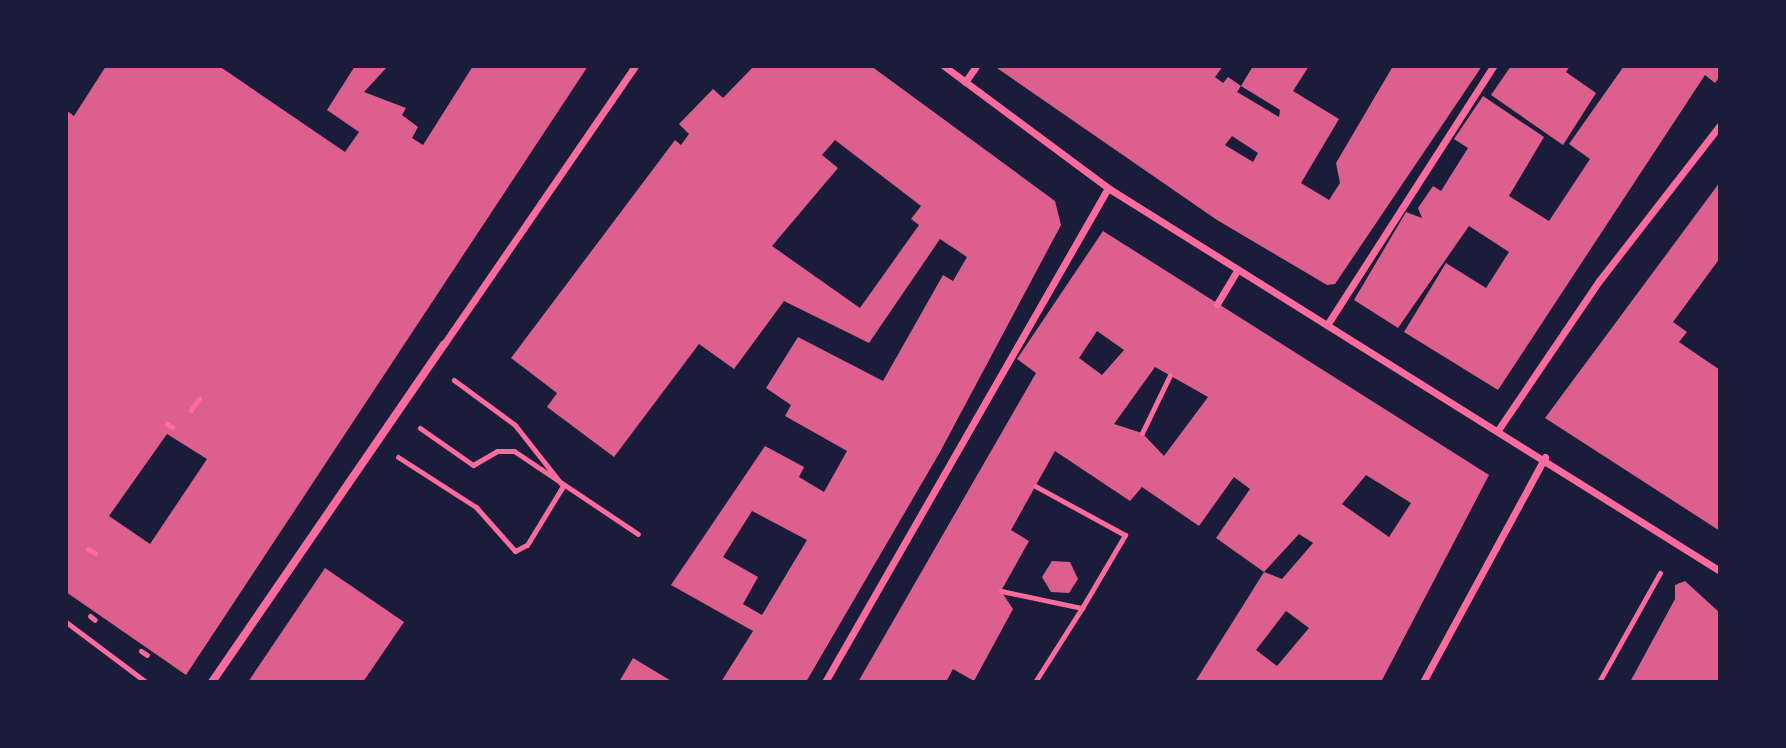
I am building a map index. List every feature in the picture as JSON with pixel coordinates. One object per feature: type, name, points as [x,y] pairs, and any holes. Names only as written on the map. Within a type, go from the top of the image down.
[{"type":"street","points":[[212,682],[635,66]]},
{"type":"street","points":[[944,66],[1108,188],[1237,271],[1545,457],[1720,571]]},
{"type":"street","points":[[965,82],[976,66]]},
{"type":"street","points":[[1327,325],[1493,66]]},
{"type":"street","points":[[1498,430],[1720,125]]},
{"type":"street","points":[[825,682],[1108,188]]},
{"type":"street","points":[[1217,304],[1237,271]]},
{"type":"street","points":[[1423,682],[1545,457]]},
{"type":"path","points":[[431,363],[515,425],[563,486]]},
{"type":"path","points":[[1142,433],[1170,375]]},
{"type":"path","points":[[191,410],[199,398]]},
{"type":"path","points":[[397,412],[473,465],[497,451],[514,451],[638,534]]},
{"type":"path","points":[[376,443],[476,507],[519,553],[563,486]]},
{"type":"path","points":[[1035,486],[1125,535],[1035,682]]},
{"type":"path","points":[[88,549],[95,553]]},
{"type":"path","points":[[1599,682],[1660,573]]},
{"type":"path","points":[[1001,591],[1082,608]]},
{"type":"path","points":[[66,622],[146,682]]},
{"type":"building","points":[[106,66],[219,66],[345,152],[359,132],[327,110],[355,66],[388,66],[364,92],[406,108],[402,115],[418,127],[412,138],[423,145],[473,66],[588,66],[186,675],[66,592],[66,110],[74,116]],"holes":[[[167,434],[207,459],[150,544],[109,516]]]},
{"type":"building","points":[[754,66],[871,66],[1055,201],[1061,225],[940,452],[806,682],[721,682],[753,631],[671,585],[765,446],[804,467],[799,477],[824,492],[847,451],[785,416],[791,405],[766,388],[798,337],[883,381],[943,275],[953,281],[967,257],[940,239],[869,343],[784,301],[734,369],[699,344],[614,457],[547,407],[557,393],[511,358],[675,140],[681,145],[689,134],[679,124],[713,89],[723,98]],"holes":[[[835,140],[921,206],[911,219],[919,225],[860,308],[772,246],[838,168],[822,155]],[[752,511],[807,540],[762,615],[743,604],[758,577],[723,557]]]},
{"type":"building","points":[[994,66],[1223,66],[1215,77],[1223,83],[1228,77],[1241,86],[1253,66],[1309,66],[1293,91],[1339,119],[1301,183],[1329,200],[1340,183],[1336,163],[1393,66],[1482,66],[1335,284],[1327,285],[1217,220]],"holes":[[[1241,86],[1280,110],[1279,117],[1237,92]],[[1232,136],[1258,153],[1253,162],[1225,145]]]},
{"type":"building","points":[[1511,66],[1570,66],[1566,72],[1596,93],[1563,145],[1491,95]]},
{"type":"building","points":[[1624,66],[1720,66],[1720,76],[1715,83],[1705,75],[1498,390],[1404,332],[1446,263],[1486,288],[1509,252],[1469,226],[1398,328],[1354,300],[1406,212],[1422,218],[1418,208],[1433,186],[1441,191],[1468,148],[1454,139],[1483,96],[1544,137],[1509,196],[1549,221],[1590,159],[1569,144]]},
{"type":"building","points":[[1720,182],[1720,258],[1673,322],[1687,332],[1679,342],[1720,370],[1720,531],[1545,418]]},
{"type":"building","points":[[1103,231],[1489,475],[1381,682],[1195,682],[1264,572],[1216,538],[1250,489],[1234,477],[1199,526],[1142,487],[1130,501],[1055,451],[1011,530],[1029,541],[1001,591],[1013,609],[974,681],[953,669],[946,682],[858,682],[1036,373],[1017,359]],"holes":[[[1097,331],[1124,350],[1102,375],[1079,358]],[[1155,367],[1208,397],[1164,456],[1142,433],[1114,424]],[[1366,475],[1411,503],[1389,537],[1342,504]],[[1299,534],[1313,543],[1282,579],[1264,572]],[[1286,611],[1309,628],[1277,666],[1256,650]]]},
{"type":"building","points":[[1052,561],[1070,562],[1078,579],[1069,593],[1051,592],[1042,577]]},
{"type":"building","points":[[325,568],[404,622],[363,682],[248,682]]},
{"type":"building","points":[[1685,581],[1720,613],[1720,682],[1630,682],[1675,599],[1675,585]]},
{"type":"building","points":[[633,658],[673,682],[619,682]]}]
